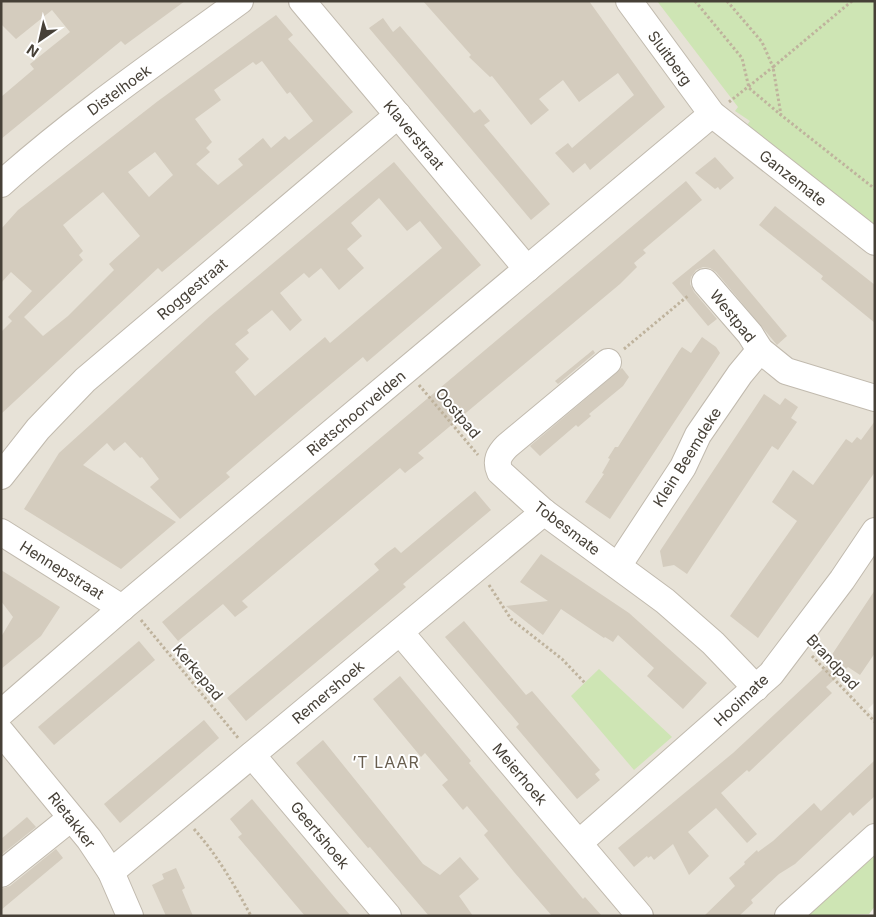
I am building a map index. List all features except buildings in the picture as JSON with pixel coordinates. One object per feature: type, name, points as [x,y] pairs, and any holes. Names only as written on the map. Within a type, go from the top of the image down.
[{"type":"street","name":"Distelhoek","points":[[1,184],[37,152],[93,108],[240,1]]},
{"type":"street","name":"Klaverstraat","points":[[302,1],[527,269]]},
{"type":"street","name":"Sluitberg","points":[[629,1],[712,114]]},
{"type":"street","name":"Ganzemate","points":[[712,114],[875,242]]},
{"type":"street","name":"Rietschoorvelden","points":[[1,713],[122,608],[712,114]]},
{"type":"street","name":"Roggestraat","points":[[1,476],[38,429],[85,380],[398,115]]},
{"type":"street","name":"Westpad","points":[[705,282],[750,334],[760,350],[786,371],[875,398]]},
{"type":"street","name":"Klein Beemdeke","points":[[618,566],[682,467],[698,435],[740,374],[760,350]]},
{"type":"street","points":[[498,459],[507,446],[608,362]]},
{"type":"street","name":"Tobesmate","points":[[498,459],[500,472],[544,512],[665,601],[713,643],[756,688]]},
{"type":"street","name":"Remershoek","points":[[111,872],[544,512]]},
{"type":"street","name":"Hooimate","points":[[579,843],[771,674],[842,580],[875,531]]},
{"type":"street","name":"Hennepstraat","points":[[1,532],[122,608]]},
{"type":"street","name":"Meierhoek","points":[[400,632],[640,916]]},
{"type":"street","name":"Rietakker","points":[[1,732],[71,818],[111,872],[130,916]]},
{"type":"street","name":"Geertshoek","points":[[252,754],[388,916]]},
{"type":"street","points":[[1,874],[71,818]]},
{"type":"street","points":[[788,916],[875,837]]},
{"type":"path","points":[[695,1],[742,58],[749,88],[875,189]]},
{"type":"path","points":[[727,1],[762,42],[773,67],[781,115]]},
{"type":"path","points":[[712,114],[749,88],[852,1]]},
{"type":"path","name":"Westpad","points":[[608,362],[705,282]]},
{"type":"path","name":"Oostpad","points":[[407,370],[480,457],[498,459]]},
{"type":"path","points":[[478,567],[511,619],[562,658],[585,684]]},
{"type":"path","name":"Kerkepad","points":[[122,608],[140,619],[252,754]]},
{"type":"path","name":"Brandpad","points":[[796,639],[875,722]]},
{"type":"path","points":[[181,814],[210,848],[232,880],[250,916]]},
{"type":"shaded area","points":[[1,1],[875,1],[875,702],[868,709],[875,717],[875,906],[869,914],[1,916]]},
{"type":"green space","points":[[657,1],[875,1],[875,232],[744,129],[750,121],[735,111],[738,107]]},
{"type":"green space","points":[[599,669],[672,737],[634,770],[571,696]]},
{"type":"green space","points":[[875,848],[875,906],[869,914],[799,916]]},
{"type":"district","name":"’T LAAR","points":[[386,762]]}]
